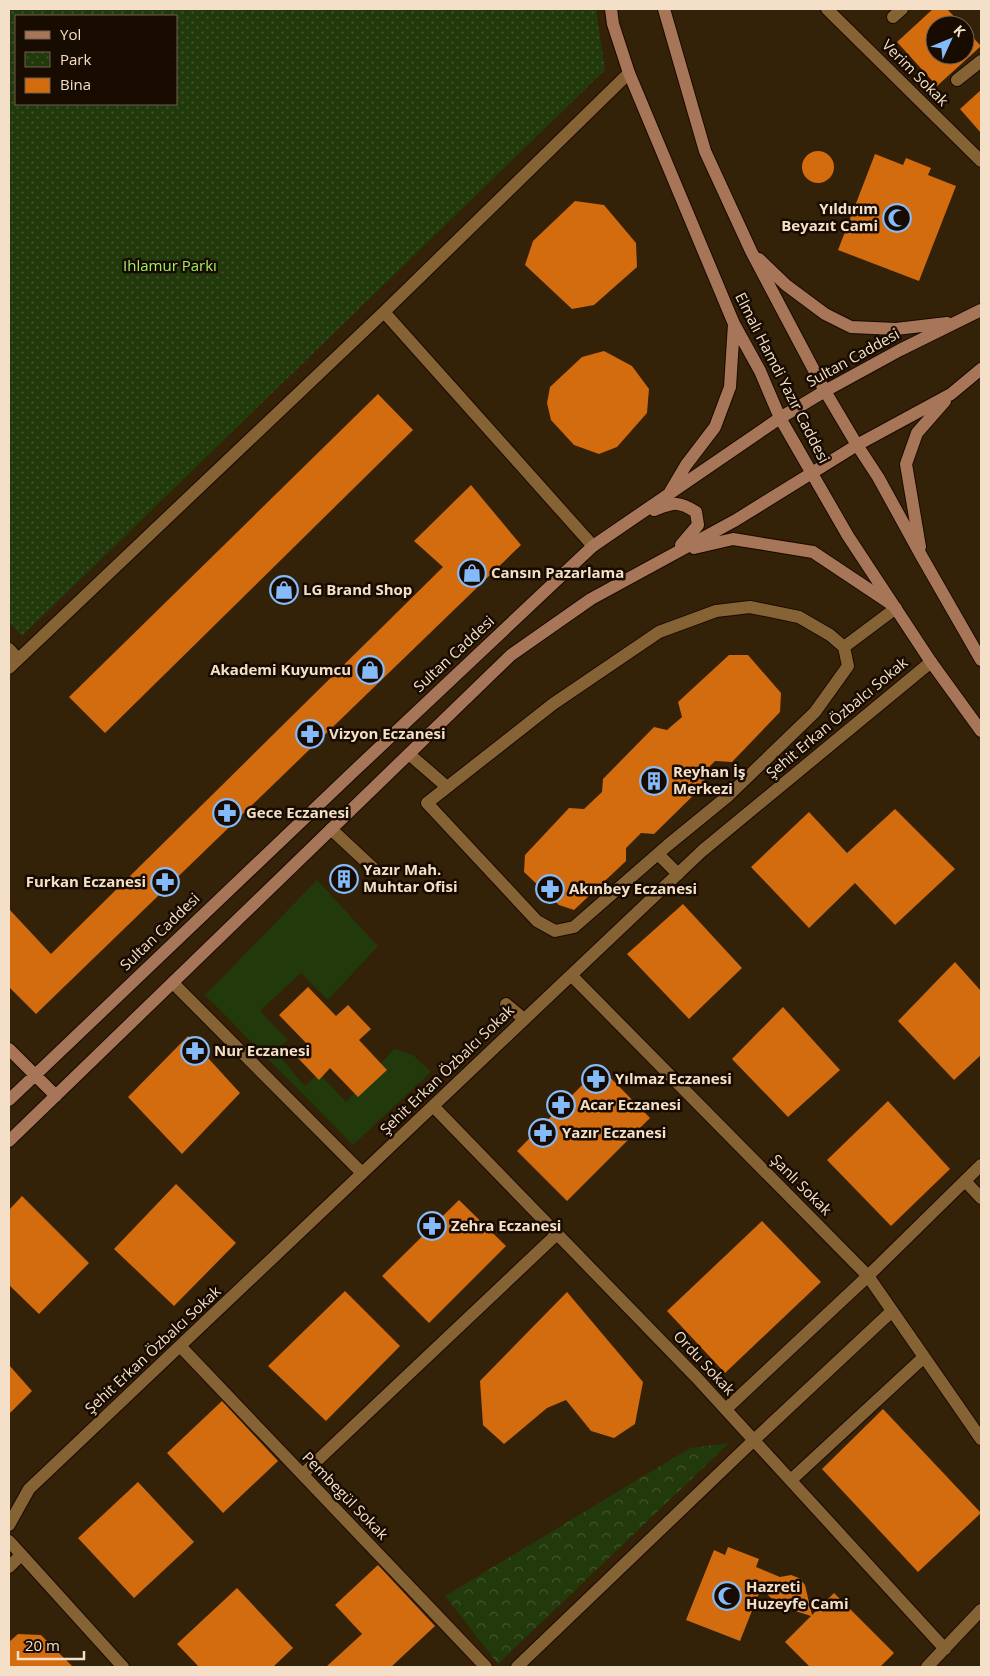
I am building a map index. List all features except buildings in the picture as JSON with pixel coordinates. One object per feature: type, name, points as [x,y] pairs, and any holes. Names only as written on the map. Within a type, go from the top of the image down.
[{"type":"street","name":"Elmalı Hamdi Yazır Caddesi","points":[[611,9],[613,24],[630,73],[734,324],[760,371],[780,418],[848,536],[931,662],[981,732]]},
{"type":"street","name":"Elmalı Hamdi Yazır Caddesi","points":[[664,9],[705,152],[751,251],[825,390],[878,477],[981,660]]},
{"type":"street","name":"Verim Sokak","points":[[826,9],[981,161]]},
{"type":"street","points":[[957,80],[981,61]]},
{"type":"street","points":[[9,668],[384,312],[630,73]]},
{"type":"street","points":[[751,251],[786,285],[824,314],[851,328],[896,329],[957,322]]},
{"type":"street","name":"Sultan Caddesi","points":[[9,1100],[593,546],[780,418],[825,390],[981,310]]},
{"type":"street","points":[[384,312],[593,546]]},
{"type":"street","points":[[668,495],[686,465],[715,427],[730,387],[734,324]]},
{"type":"street","points":[[9,1141],[173,984],[511,654],[591,598],[736,520],[811,472],[950,394],[981,369]]},
{"type":"street","points":[[922,557],[906,464],[918,433],[950,394]]},
{"type":"street","points":[[639,515],[671,504],[684,504],[696,512],[698,525],[674,554]]},
{"type":"street","points":[[674,554],[733,539],[813,552],[896,608],[844,647]]},
{"type":"street","points":[[750,607],[799,617],[830,635],[844,647],[848,666],[814,712],[728,796],[574,927],[555,931],[537,921],[426,803],[448,787],[552,704],[659,632],[716,611],[750,607]]},
{"type":"street","points":[[9,649],[18,659]]},
{"type":"street","name":"Şehit Erkan Özbalcı Sokak","points":[[9,1526],[29,1489],[181,1347],[702,851],[931,662]]},
{"type":"street","points":[[408,754],[448,787]]},
{"type":"street","points":[[331,829],[375,870]]},
{"type":"street","points":[[658,854],[678,874]]},
{"type":"street","name":"Şanlı Sokak","points":[[571,975],[868,1276],[981,1439]]},
{"type":"street","points":[[173,984],[362,1174]]},
{"type":"street","points":[[506,1004],[524,1019]]},
{"type":"street","points":[[9,1049],[56,1096]]},
{"type":"street","name":"Ordu Sokak","points":[[433,1106],[726,1410],[945,1649]]},
{"type":"street","points":[[726,1410],[868,1276],[981,1165]]},
{"type":"street","points":[[965,1181],[981,1198]]},
{"type":"street","points":[[303,1474],[557,1234]]},
{"type":"street","points":[[516,1667],[892,1310]]},
{"type":"street","name":"Pembegül Sokak","points":[[181,1347],[486,1667]]},
{"type":"street","points":[[790,1480],[924,1357]]},
{"type":"street","points":[[9,1541],[124,1667]]},
{"type":"street","points":[[9,1567],[21,1555]]},
{"type":"street","points":[[927,1667],[981,1610]]},
{"type":"green space","name":"Ihlamur Parkı","points":[[9,9],[596,9],[605,70],[22,636],[9,622]]},
{"type":"green space","points":[[317,880],[378,946],[328,1000],[301,973],[260,1011],[288,1040],[275,1051],[305,1086],[319,1073],[346,1102],[394,1049],[413,1055],[431,1072],[353,1145],[205,995]]},
{"type":"green space","points":[[729,1443],[498,1664],[445,1596],[690,1448]]},
{"type":"place","name":"Yıldırım Beyazıt Cami","points":[[897,218]]},
{"type":"place","name":"Cansın Pazarlama","points":[[472,573]]},
{"type":"place","name":"LG Brand Shop","points":[[284,590]]},
{"type":"place","name":"Akademi Kuyumcu","points":[[370,670]]},
{"type":"place","name":"Vizyon Eczanesi","points":[[310,734]]},
{"type":"place","name":"Reyhan İş Merkezi","points":[[654,781]]},
{"type":"place","name":"Gece Eczanesi","points":[[227,813]]},
{"type":"place","name":"Yazır Mah. Muhtar Ofisi","points":[[344,879]]},
{"type":"place","name":"Furkan Eczanesi","points":[[165,882]]},
{"type":"place","name":"Akınbey Eczanesi","points":[[550,889]]},
{"type":"place","name":"Nur Eczanesi","points":[[195,1051]]},
{"type":"place","name":"Yılmaz Eczanesi","points":[[596,1079]]},
{"type":"place","name":"Acar Eczanesi","points":[[561,1105]]},
{"type":"place","name":"Yazır Eczanesi","points":[[543,1133]]},
{"type":"place","name":"Zehra Eczanesi","points":[[432,1226]]},
{"type":"place","name":"Hazreti Huzeyfe Cami","points":[[727,1596]]}]
